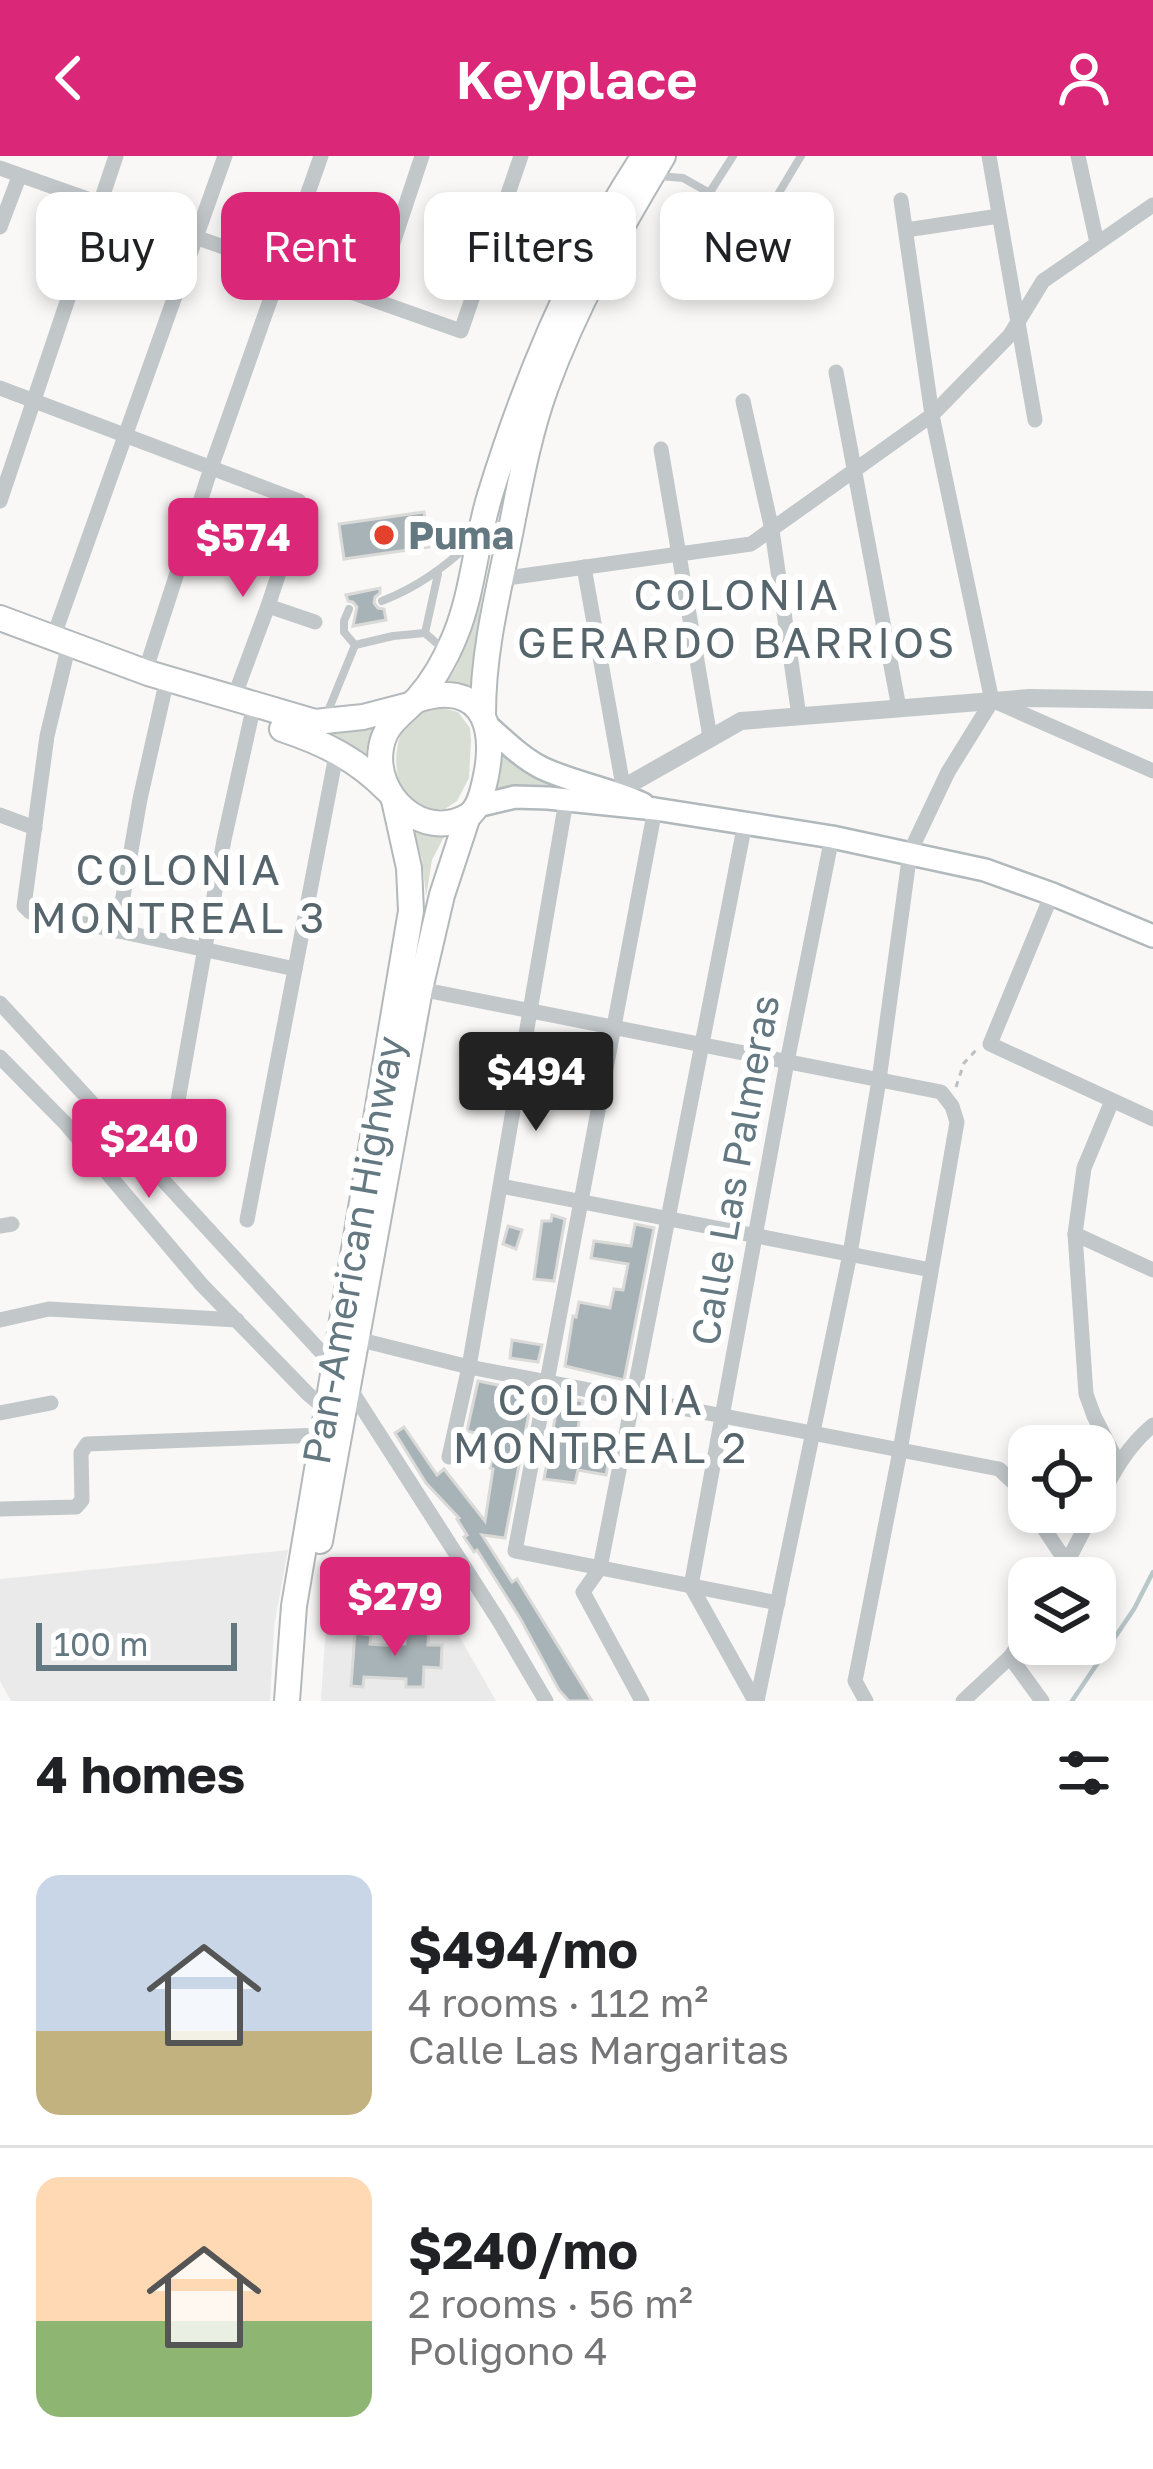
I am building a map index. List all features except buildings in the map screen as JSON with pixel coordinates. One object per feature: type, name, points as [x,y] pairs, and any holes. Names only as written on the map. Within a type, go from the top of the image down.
[{"type":"main road","points":[[391,796],[380,750],[391,723],[413,703],[458,631],[488,501],[553,323],[598,233],[649,160]]},
{"type":"main road","points":[[473,811],[489,760],[487,636],[524,467],[569,327],[649,160]]},
{"type":"main road","points":[[0,618],[164,678],[337,750],[358,763],[413,817],[426,821],[452,820],[515,797],[655,809],[745,823],[985,870],[1153,936]]},
{"type":"main road","points":[[242,709],[323,723],[450,694],[463,698],[541,768],[620,789],[655,809]]},
{"type":"main road","name":"Pan-American Highway","points":[[304,1701],[314,1573],[411,911],[409,868],[391,796]]},
{"type":"main road","name":"Pan-American Highway","points":[[287,1701],[294,1606],[324,1422],[357,1339],[421,989],[442,895],[473,811]]},
{"type":"street","points":[[105,192],[116,156]]},
{"type":"street","points":[[197,235],[225,156]]},
{"type":"street","points":[[308,192],[321,156]]},
{"type":"street","points":[[400,222],[422,156]]},
{"type":"street","points":[[374,300],[461,331],[521,156]]},
{"type":"street","points":[[989,156],[1035,420]]},
{"type":"street","points":[[1078,156],[1097,244]]},
{"type":"street","points":[[0,168],[63,192]]},
{"type":"street","points":[[0,227],[19,177]]},
{"type":"street","points":[[756,1701],[850,1254],[910,852],[949,772],[992,700],[932,415],[901,200]]},
{"type":"street","points":[[500,579],[751,544],[932,415],[1010,335],[1043,280],[1153,205]]},
{"type":"street","points":[[906,230],[999,216]]},
{"type":"street","points":[[0,501],[69,300]]},
{"type":"street","points":[[174,300],[61,641],[24,906],[30,912],[295,969]]},
{"type":"street","points":[[117,931],[164,678],[211,468],[270,300]]},
{"type":"street","points":[[836,372],[898,708]]},
{"type":"street","points":[[0,388],[296,499],[301,506],[268,606],[242,709],[173,1129]]},
{"type":"street","points":[[743,401],[772,530],[799,716]]},
{"type":"street","points":[[661,448],[710,737]]},
{"type":"street","points":[[584,567],[620,789],[741,721],[1030,698],[1153,700]]},
{"type":"street","points":[[268,606],[315,622]]},
{"type":"street","points":[[992,700],[1153,771]]},
{"type":"street","points":[[247,1220],[337,750]]},
{"type":"street","points":[[449,1456],[469,1367],[566,801]]},
{"type":"street","points":[[655,809],[515,1551],[778,1603]]},
{"type":"street","points":[[0,815],[35,828]]},
{"type":"street","points":[[642,1701],[583,1592],[600,1568],[745,823]]},
{"type":"street","name":"Calle Las Palmeras","points":[[691,1586],[832,837]]},
{"type":"street","points":[[1052,894],[990,1044],[1153,1119]]},
{"type":"street","points":[[421,989],[941,1092],[952,1106],[956,1122],[855,1681],[866,1701]]},
{"type":"street","points":[[0,1003],[342,1377],[546,1701]]},
{"type":"street","points":[[0,1057],[65,1123],[202,1285],[308,1394],[324,1422],[87,1444],[81,1453],[82,1500],[76,1507],[0,1509]]},
{"type":"street","points":[[1112,1101],[1084,1168],[1075,1234],[1086,1394],[1118,1463]]},
{"type":"street","points":[[501,1186],[931,1270]]},
{"type":"street","points":[[1075,1234],[1153,1270]]},
{"type":"street","points":[[0,1320],[49,1309],[237,1320]]},
{"type":"street","points":[[357,1339],[469,1367],[999,1469],[1008,1477]]},
{"type":"street","points":[[0,1413],[51,1403]]},
{"type":"street","points":[[1116,1467],[1153,1425]]},
{"type":"street","points":[[691,1586],[756,1701]]},
{"type":"street","points":[[963,1701],[1008,1659]]},
{"type":"street","points":[[1016,1665],[1042,1701]]},
{"type":"lane","points":[[649,160],[710,192],[733,156]]},
{"type":"lane","points":[[779,192],[801,156]]},
{"type":"lane","points":[[382,601],[438,573],[482,534]]},
{"type":"lane","points":[[424,633],[438,573]]},
{"type":"lane","points":[[349,609],[344,632],[356,645]]},
{"type":"lane","points":[[356,645],[424,633],[446,654]]},
{"type":"lane","points":[[323,723],[356,645]]},
{"type":"path","points":[[952,1106],[964,1063],[975,1050],[990,1044]]},
{"type":"shaded area","points":[[483,591],[472,671],[475,694],[445,685],[456,668]]},
{"type":"shaded area","points":[[434,706],[458,712],[470,728],[469,778],[457,801],[445,809],[426,810],[404,796],[396,756],[410,719]]},
{"type":"shaded area","points":[[286,723],[345,732],[381,725],[372,768]]},
{"type":"shaded area","points":[[501,752],[529,774],[588,794],[492,793]]},
{"type":"shaded area","points":[[412,825],[447,831],[432,860],[426,897],[422,859]]},
{"type":"shaded area","points":[[288,1550],[274,1626],[270,1701],[11,1701],[0,1681],[0,1579]]},
{"type":"shaded area","points":[[326,1623],[455,1629],[496,1701],[321,1701]]},
{"type":"waterway","points":[[1072,1701],[1153,1572]]},
{"type":"place","name":"Puma","points":[[384,535]]},
{"type":"district","name":"COLONIA GERARDO BARRIOS","points":[[737,619]]},
{"type":"district","name":"COLONIA MONTREAL 3","points":[[179,894]]},
{"type":"district","name":"COLONIA MONTREAL 2","points":[[601,1424]]}]
